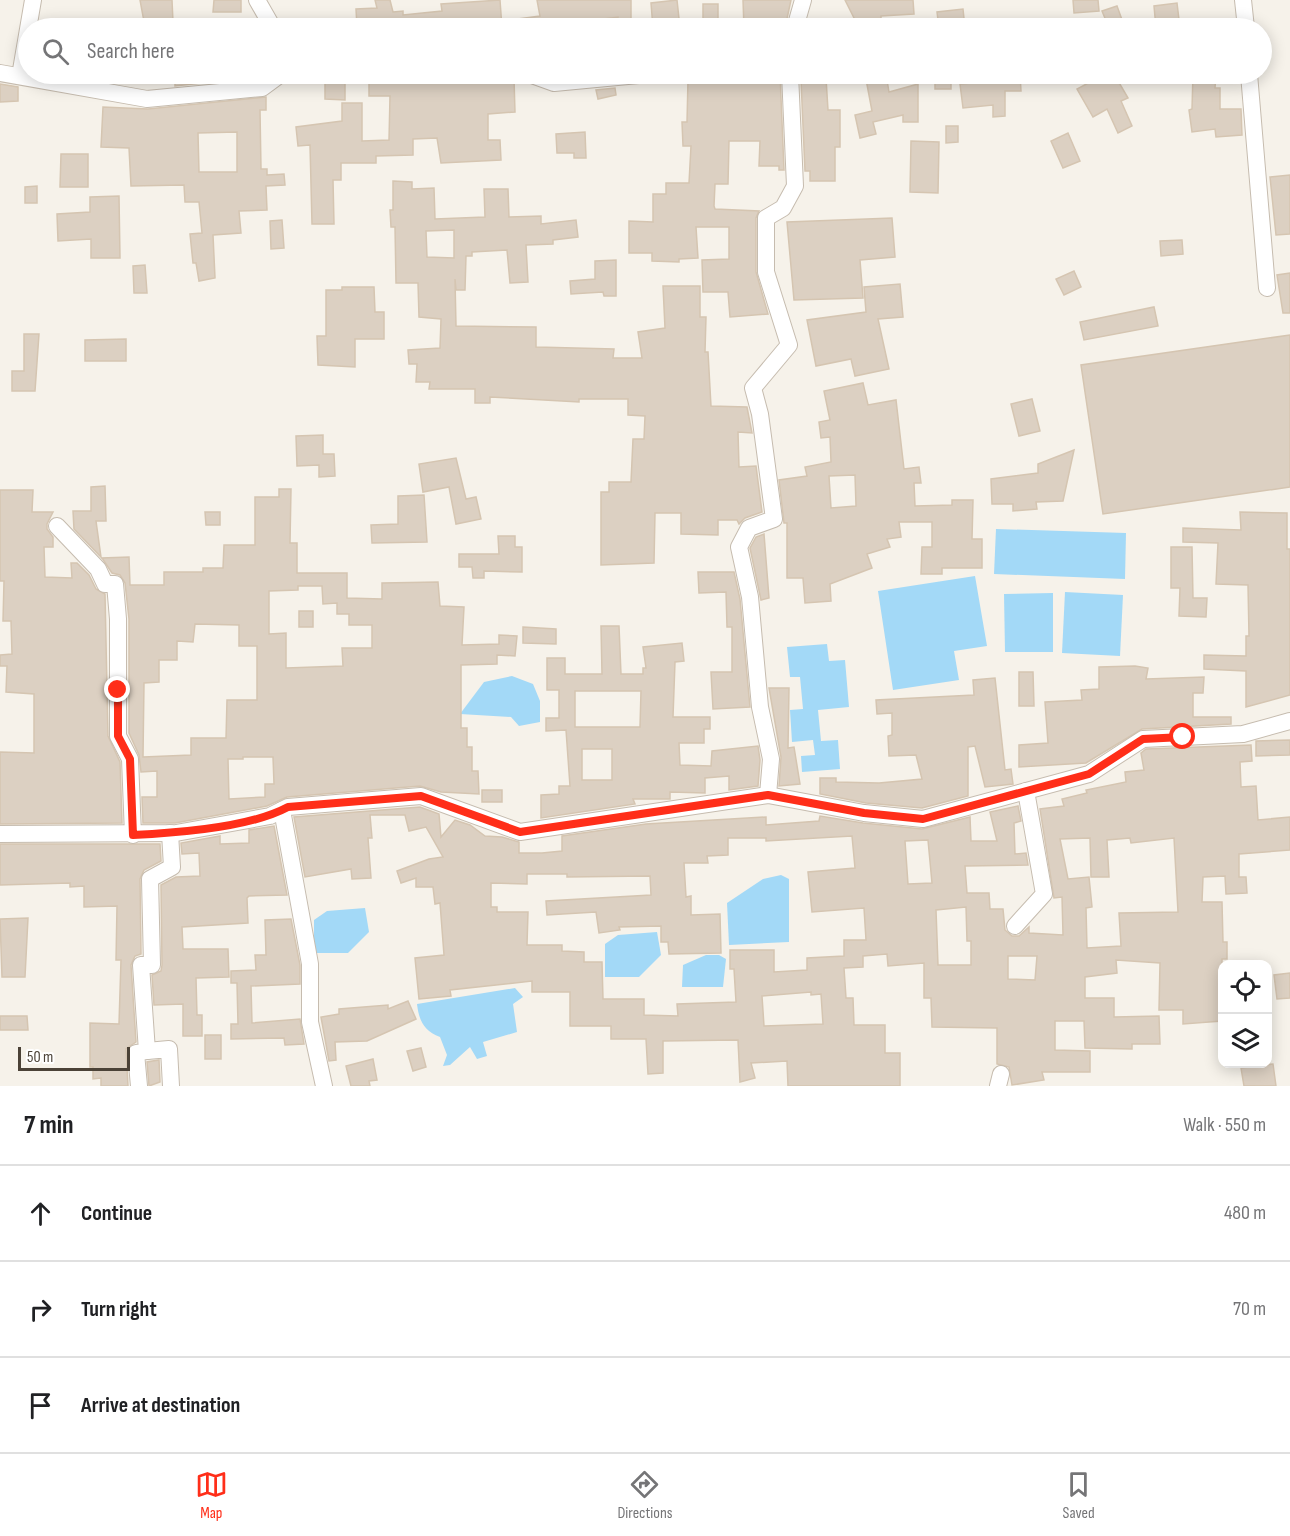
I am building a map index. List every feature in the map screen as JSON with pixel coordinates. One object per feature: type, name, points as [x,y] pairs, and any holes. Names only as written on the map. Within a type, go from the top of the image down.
[{"type":"street","points":[[30,18],[33,0]]},
{"type":"street","points":[[257,0],[267,18]]},
{"type":"street","points":[[798,18],[803,0]]},
{"type":"street","points":[[1243,0],[1245,18]]},
{"type":"street","points":[[0,73],[18,76]]},
{"type":"street","points":[[64,84],[147,99],[262,88],[267,84]]},
{"type":"street","points":[[768,795],[771,759],[760,707],[750,597],[739,547],[749,528],[774,519],[760,414],[753,388],[789,345],[766,272],[766,218],[783,208],[795,186],[790,84]]},
{"type":"street","points":[[1250,84],[1267,288]]},
{"type":"street","points":[[57,526],[98,569],[105,584],[115,584],[118,619],[118,736],[130,759],[133,835]]},
{"type":"street","points":[[0,834],[170,833],[270,816],[288,807],[421,796],[520,832],[768,795],[864,813],[923,819],[1089,774],[1143,739],[1243,734],[1290,721]]},
{"type":"street","points":[[1015,926],[1044,894],[1026,791]]},
{"type":"street","points":[[282,810],[310,964],[310,1022],[324,1086]]},
{"type":"street","points":[[147,1051],[141,965],[152,965],[150,879],[172,867],[170,833]]},
{"type":"street","points":[[139,1086],[136,1053],[169,1049],[171,1086]]},
{"type":"water","points":[[996,529],[1126,533],[1125,579],[994,574]]},
{"type":"water","points":[[975,576],[987,646],[954,651],[959,680],[893,690],[878,591]]},
{"type":"water","points":[[1065,592],[1123,595],[1120,656],[1062,653]]},
{"type":"water","points":[[1053,593],[1053,652],[1005,652],[1004,594]]},
{"type":"water","points":[[827,644],[829,661],[845,660],[849,707],[818,710],[821,741],[838,740],[840,769],[802,772],[801,756],[815,755],[813,740],[792,742],[790,710],[803,709],[800,677],[790,677],[787,647]]},
{"type":"water","points":[[512,676],[533,684],[540,701],[540,722],[519,726],[511,717],[460,714],[484,682]]},
{"type":"water","points":[[781,875],[789,879],[789,942],[729,945],[727,903],[763,879]]},
{"type":"water","points":[[365,908],[369,932],[348,953],[314,953],[314,920],[327,911]]},
{"type":"water","points":[[657,932],[661,955],[639,977],[605,977],[605,944],[618,935]]},
{"type":"water","points":[[706,955],[719,955],[726,959],[723,987],[682,987],[683,965]]},
{"type":"water","points":[[515,988],[523,997],[513,1004],[517,1032],[483,1042],[487,1056],[477,1059],[470,1047],[450,1065],[443,1066],[447,1055],[440,1037],[423,1025],[417,1004]]},
{"type":"building","points":[[140,0],[172,0],[173,18],[143,18]]},
{"type":"building","points":[[214,0],[241,0],[241,12],[213,12]]},
{"type":"building","points":[[375,0],[390,0],[393,12],[403,11],[403,15],[442,11],[441,4],[500,0],[501,18],[356,18],[356,9],[377,8]]},
{"type":"building","points":[[537,0],[631,0],[631,18],[525,18],[540,16]]},
{"type":"building","points":[[677,0],[679,18],[652,18],[651,3]]},
{"type":"building","points":[[743,0],[791,0],[787,18],[744,18]]},
{"type":"building","points":[[845,0],[913,0],[914,14],[854,18]]},
{"type":"building","points":[[1073,0],[1098,0],[1099,11],[1074,13]]},
{"type":"building","points":[[1177,3],[1179,18],[1155,18],[1154,6]]},
{"type":"building","points":[[703,4],[718,4],[718,18],[703,18]]},
{"type":"building","points":[[1117,6],[1121,18],[1105,18],[1102,11]]},
{"type":"building","points":[[963,9],[964,18],[938,18],[937,12]]},
{"type":"building","points":[[0,84],[18,87],[18,101],[0,102]]},
{"type":"building","points":[[325,84],[345,84],[345,100],[325,99]]},
{"type":"building","points":[[369,84],[514,84],[515,112],[488,114],[488,140],[500,140],[501,160],[441,163],[437,138],[413,139],[413,155],[376,156],[376,163],[341,163],[341,180],[333,180],[334,224],[312,224],[310,145],[298,146],[296,127],[342,121],[342,103],[362,103],[362,141],[389,140],[390,96],[369,96]]},
{"type":"building","points":[[688,84],[780,84],[784,170],[779,170],[779,166],[759,166],[760,141],[729,141],[728,184],[715,184],[715,209],[759,211],[756,218],[756,272],[768,314],[730,317],[728,292],[703,292],[702,260],[729,259],[729,227],[696,227],[698,258],[679,259],[679,262],[652,261],[652,253],[629,253],[629,221],[653,222],[653,194],[666,194],[666,183],[689,183],[691,146],[683,146],[682,122],[687,122]]},
{"type":"building","points":[[801,84],[826,84],[828,110],[840,110],[840,147],[835,147],[835,181],[810,181],[810,171],[805,171]]},
{"type":"building","points":[[867,84],[888,84],[889,92],[918,84],[918,122],[903,122],[903,115],[873,122],[876,134],[860,138],[855,115],[872,111]]},
{"type":"building","points":[[935,84],[951,84],[951,89],[935,89]]},
{"type":"building","points":[[960,84],[1021,84],[1021,91],[1005,91],[1005,116],[993,117],[993,105],[963,108]]},
{"type":"building","points":[[1086,84],[1120,84],[1128,98],[1121,101],[1132,126],[1118,133],[1107,109],[1093,117],[1077,89]]},
{"type":"building","points":[[1193,84],[1215,84],[1215,88],[1220,88],[1220,109],[1241,109],[1242,135],[1216,137],[1215,129],[1192,132],[1189,110],[1192,109]]},
{"type":"building","points":[[615,88],[616,95],[598,99],[596,90]]},
{"type":"building","points":[[266,97],[266,110],[260,110],[261,169],[267,169],[267,175],[284,174],[285,185],[266,186],[267,210],[239,211],[241,233],[213,235],[215,278],[199,281],[196,263],[193,263],[190,234],[202,233],[199,202],[185,202],[184,185],[131,186],[129,148],[101,147],[103,107],[148,109]],"holes":[[[237,132],[237,172],[199,172],[198,133]]]},
{"type":"building","points":[[946,126],[958,126],[958,142],[946,143]]},
{"type":"building","points":[[585,132],[586,158],[574,158],[574,153],[557,153],[556,134]]},
{"type":"building","points":[[1068,133],[1080,161],[1063,168],[1051,141]]},
{"type":"building","points":[[911,141],[939,142],[938,193],[910,192]]},
{"type":"building","points":[[61,154],[88,154],[88,187],[60,187]]},
{"type":"building","points":[[1290,175],[1290,234],[1276,235],[1270,177]]},
{"type":"building","points":[[393,181],[412,182],[412,189],[434,188],[435,219],[485,217],[484,189],[508,189],[509,217],[541,216],[541,224],[576,220],[578,237],[553,240],[553,244],[526,245],[528,282],[510,283],[507,250],[472,252],[472,256],[466,256],[465,290],[456,290],[455,279],[456,326],[536,327],[536,347],[614,349],[613,358],[642,358],[638,332],[665,328],[663,286],[700,286],[700,317],[706,317],[705,352],[708,352],[711,406],[747,407],[752,433],[738,432],[739,467],[756,466],[762,512],[745,518],[739,524],[737,520],[718,520],[718,535],[681,534],[681,513],[655,513],[654,563],[601,565],[601,492],[609,492],[609,482],[631,482],[633,439],[644,439],[645,416],[628,415],[628,399],[579,399],[579,402],[490,397],[490,403],[475,403],[475,389],[429,389],[430,382],[416,382],[417,364],[409,364],[408,350],[440,348],[441,319],[419,317],[418,283],[396,283],[395,227],[391,227],[390,210],[393,210]],"holes":[[[454,230],[454,258],[427,257],[426,231]]]},
{"type":"building","points":[[37,186],[37,203],[25,203],[25,187]]},
{"type":"building","points":[[119,196],[120,258],[91,258],[91,239],[58,241],[57,214],[90,212],[90,197]]},
{"type":"building","points":[[892,218],[895,257],[860,260],[863,298],[794,300],[787,222]]},
{"type":"building","points":[[282,220],[284,248],[271,249],[270,221]]},
{"type":"building","points":[[1182,240],[1183,254],[1161,256],[1160,241]]},
{"type":"building","points":[[616,260],[616,296],[604,296],[603,292],[571,294],[570,281],[595,279],[595,261]]},
{"type":"building","points":[[145,265],[147,293],[134,293],[133,266]]},
{"type":"building","points":[[1074,271],[1081,287],[1064,295],[1056,279]]},
{"type":"building","points":[[1290,273],[1290,313],[1283,313],[1277,275]]},
{"type":"building","points":[[900,284],[903,317],[878,319],[889,369],[855,376],[851,359],[816,366],[807,320],[866,312],[864,287]]},
{"type":"building","points":[[342,287],[374,287],[375,312],[384,312],[384,339],[355,339],[355,367],[318,365],[317,336],[326,336],[326,290],[342,290]]},
{"type":"building","points":[[1154,307],[1158,326],[1084,340],[1080,322]]},
{"type":"building","points":[[24,334],[39,334],[35,391],[12,391],[12,371],[24,371]]},
{"type":"building","points":[[1290,335],[1290,487],[1103,514],[1081,365]]},
{"type":"building","points":[[126,339],[126,361],[85,361],[85,340]]},
{"type":"building","points":[[863,383],[868,405],[896,400],[904,469],[919,467],[921,483],[914,483],[915,506],[952,505],[952,500],[973,500],[972,539],[982,539],[982,568],[942,568],[942,574],[921,574],[922,547],[932,547],[932,522],[899,522],[901,537],[887,539],[890,547],[867,554],[872,568],[830,584],[831,601],[805,603],[803,578],[787,578],[787,523],[784,523],[779,480],[807,476],[805,467],[831,462],[830,437],[821,438],[819,422],[830,420],[824,391]],"holes":[[[855,475],[856,506],[831,508],[829,476]]]},
{"type":"building","points":[[1032,399],[1040,431],[1019,436],[1011,404]]},
{"type":"building","points":[[323,435],[323,454],[334,454],[335,476],[319,477],[319,465],[297,466],[296,436]]},
{"type":"building","points":[[1074,450],[1063,501],[1036,502],[1037,509],[1013,511],[1013,504],[992,504],[991,479],[1038,473],[1038,464]]},
{"type":"building","points":[[456,458],[466,499],[476,497],[481,519],[456,524],[449,487],[423,492],[419,464]]},
{"type":"building","points":[[105,486],[106,521],[96,521],[101,557],[74,529],[73,511],[91,511],[91,487]]},
{"type":"building","points":[[279,489],[291,489],[290,543],[297,543],[297,573],[347,573],[347,598],[382,599],[382,583],[438,582],[440,606],[464,607],[462,645],[499,644],[499,635],[517,636],[515,656],[497,655],[497,664],[461,665],[461,728],[467,728],[467,747],[472,747],[472,771],[478,771],[479,794],[441,792],[420,786],[287,797],[267,806],[175,823],[143,823],[142,797],[157,797],[157,771],[141,772],[139,755],[129,733],[129,619],[125,583],[120,575],[112,573],[102,558],[129,557],[130,585],[164,585],[164,572],[203,572],[203,568],[223,568],[224,545],[255,545],[255,497],[279,497]],"holes":[[[298,586],[322,586],[323,604],[337,603],[337,614],[349,614],[349,625],[372,625],[372,648],[342,648],[343,666],[286,668],[286,633],[269,634],[269,591],[298,590]],[[195,624],[239,625],[239,646],[257,646],[257,700],[227,700],[226,738],[191,738],[191,755],[143,757],[144,683],[159,682],[159,660],[177,660],[177,641],[193,642]],[[243,757],[273,757],[274,784],[265,784],[265,797],[229,799],[228,759],[243,759]]]},
{"type":"building","points":[[0,490],[33,490],[32,512],[53,512],[47,529],[53,537],[53,547],[44,547],[45,577],[72,578],[71,563],[77,563],[89,575],[96,589],[105,594],[108,736],[120,762],[122,823],[0,824],[0,752],[34,753],[34,694],[6,692],[7,666],[0,666],[0,655],[12,654],[11,621],[3,621],[4,581],[0,581]]},
{"type":"building","points":[[424,495],[427,542],[372,543],[371,525],[398,524],[398,496]]},
{"type":"building","points":[[205,512],[220,512],[220,525],[206,525]]},
{"type":"building","points":[[1240,512],[1287,513],[1287,549],[1290,549],[1290,695],[1246,707],[1246,671],[1204,669],[1204,655],[1246,656],[1246,636],[1249,636],[1248,585],[1216,584],[1218,543],[1183,542],[1183,528],[1241,530]]},
{"type":"building","points":[[764,534],[769,598],[761,600],[750,548],[756,537]]},
{"type":"building","points":[[498,536],[515,536],[515,547],[522,547],[522,572],[484,571],[484,578],[473,578],[472,567],[459,567],[459,554],[499,554]]},
{"type":"building","points":[[1171,547],[1192,547],[1193,598],[1207,598],[1206,617],[1179,616],[1180,588],[1171,588]]},
{"type":"building","points":[[698,572],[734,572],[740,599],[750,707],[713,709],[711,672],[732,672],[732,627],[727,627],[726,592],[699,593]]},
{"type":"building","points":[[299,611],[313,611],[313,627],[299,627]]},
{"type":"building","points":[[601,626],[619,626],[621,674],[643,674],[643,668],[646,668],[643,647],[682,643],[684,661],[675,662],[673,717],[710,717],[710,729],[704,729],[704,743],[679,743],[680,765],[711,766],[712,751],[758,746],[760,760],[758,786],[729,790],[729,776],[705,778],[705,793],[670,792],[670,799],[633,799],[635,804],[541,818],[541,795],[559,794],[559,786],[570,786],[566,730],[546,731],[546,718],[559,718],[559,690],[547,690],[547,658],[565,658],[565,674],[602,674]],"holes":[[[575,691],[641,691],[640,727],[575,727]],[[582,749],[612,749],[612,780],[582,780]]]},
{"type":"building","points":[[523,627],[556,629],[556,644],[523,643]]},
{"type":"building","points":[[1099,667],[1148,668],[1146,679],[1204,677],[1203,693],[1193,693],[1193,717],[1231,717],[1231,724],[1142,729],[1086,763],[1019,767],[1019,745],[1048,743],[1045,702],[1082,700],[1081,690],[1099,689]]},
{"type":"building","points":[[1019,672],[1033,672],[1034,706],[1019,706]]},
{"type":"building","points":[[995,678],[1005,770],[1011,769],[1013,784],[985,787],[975,746],[968,747],[968,796],[922,808],[866,803],[820,794],[820,778],[836,778],[836,782],[879,783],[922,779],[916,755],[889,756],[888,736],[892,735],[892,713],[877,714],[876,700],[974,695],[973,680]]},
{"type":"building","points":[[769,688],[789,688],[788,748],[794,747],[800,784],[779,786],[781,757]]},
{"type":"building","points":[[1290,740],[1290,755],[1256,756],[1256,741]]},
{"type":"building","points":[[1251,745],[1252,761],[1240,762],[1241,787],[1256,786],[1258,820],[1290,817],[1290,850],[1239,854],[1239,877],[1246,877],[1247,893],[1226,894],[1225,876],[1203,877],[1202,902],[1222,902],[1223,942],[1227,942],[1227,959],[1218,960],[1218,1021],[1183,1024],[1183,1010],[1159,1010],[1160,963],[1116,960],[1117,973],[1085,977],[1085,998],[1114,998],[1114,1017],[1159,1016],[1160,1044],[1132,1044],[1132,1049],[1085,1048],[1084,1021],[1055,1021],[1055,1050],[1090,1051],[1090,1072],[1042,1072],[1044,1080],[1012,1085],[1009,1067],[997,1064],[997,1028],[932,1027],[931,998],[924,998],[924,963],[888,966],[887,954],[863,956],[863,967],[844,968],[846,998],[853,998],[854,1025],[885,1025],[885,1053],[900,1053],[900,1086],[788,1086],[787,1061],[751,1063],[755,1078],[740,1082],[738,1040],[663,1041],[663,1073],[648,1074],[646,1039],[611,1039],[611,1026],[570,1026],[570,992],[532,992],[532,981],[450,990],[451,996],[419,999],[415,958],[444,955],[440,903],[435,904],[433,887],[416,887],[416,878],[401,883],[397,871],[429,859],[443,857],[426,827],[409,831],[405,815],[370,815],[372,838],[368,838],[371,878],[352,879],[351,869],[305,877],[294,817],[420,807],[439,814],[441,837],[455,820],[470,825],[485,836],[502,837],[519,842],[519,853],[542,853],[562,851],[562,836],[646,824],[766,817],[766,825],[819,821],[820,816],[922,829],[970,817],[971,841],[997,841],[990,812],[1018,806],[1021,821],[1014,823],[1015,854],[1026,853],[1028,865],[965,866],[967,893],[989,893],[990,909],[1003,909],[1005,930],[1012,936],[1019,936],[1029,927],[1029,933],[1063,935],[1062,897],[1054,898],[1040,809],[1064,806],[1062,799],[1087,793],[1086,790],[1126,782],[1125,772],[1144,770],[1141,753],[1146,749]],"holes":[[[852,836],[855,868],[808,872],[812,912],[864,908],[866,940],[844,940],[844,956],[807,958],[807,970],[774,972],[774,950],[730,950],[730,969],[734,969],[736,1002],[677,1004],[678,1016],[644,1015],[644,999],[603,999],[602,962],[584,962],[584,952],[562,951],[562,945],[527,945],[528,912],[497,912],[497,907],[491,907],[491,883],[527,884],[527,874],[567,874],[567,877],[650,876],[651,895],[546,901],[547,915],[596,912],[599,933],[620,930],[619,927],[661,926],[661,942],[668,942],[669,954],[721,953],[720,914],[691,915],[691,896],[686,897],[684,863],[708,863],[707,856],[728,855],[728,838],[766,838],[766,841]],[[1090,838],[1091,877],[1109,877],[1107,840],[1130,838],[1131,843],[1174,838],[1178,912],[1119,913],[1121,946],[1087,948],[1086,908],[1092,907],[1089,877],[1068,879],[1060,839]],[[928,840],[932,883],[908,884],[905,841]],[[966,907],[967,941],[971,941],[971,965],[938,965],[936,910]],[[1008,956],[1037,956],[1035,980],[1008,979]],[[811,992],[811,995],[821,994],[823,1024],[764,1026],[762,996]]]},
{"type":"building","points":[[482,790],[502,790],[502,802],[482,802]]},
{"type":"building","points":[[274,826],[287,895],[249,896],[247,898],[248,923],[182,927],[183,949],[228,949],[229,977],[196,978],[197,1015],[202,1015],[202,1036],[183,1036],[183,1004],[154,1005],[152,975],[161,971],[162,965],[161,885],[176,877],[200,876],[199,853],[182,854],[181,843],[220,836],[220,844],[249,843],[249,830]]},
{"type":"building","points":[[0,844],[160,844],[161,861],[144,870],[140,879],[141,954],[135,956],[131,965],[136,1042],[126,1049],[128,1086],[101,1086],[101,1078],[93,1079],[93,1067],[90,1067],[90,1023],[119,1024],[121,960],[116,960],[117,906],[84,907],[84,886],[70,887],[70,883],[0,885]]},
{"type":"building","points":[[28,918],[25,977],[2,977],[0,919]]},
{"type":"building","points":[[291,919],[300,965],[300,984],[251,986],[252,1023],[300,1019],[304,1044],[285,1045],[284,1038],[231,1039],[231,1024],[238,1024],[237,983],[231,983],[231,971],[256,970],[255,955],[266,955],[265,920]]},
{"type":"building","points":[[1290,973],[1290,998],[1277,999],[1274,975]]},
{"type":"building","points":[[408,1001],[416,1019],[367,1041],[335,1042],[336,1060],[329,1061],[321,1017],[339,1014],[339,1009],[388,1005],[388,1009]]},
{"type":"building","points":[[0,1016],[27,1016],[28,1030],[0,1030]]},
{"type":"building","points":[[205,1035],[221,1035],[221,1059],[205,1059]]},
{"type":"building","points":[[421,1048],[426,1067],[413,1071],[407,1051]]},
{"type":"building","points":[[373,1059],[377,1080],[369,1081],[370,1086],[351,1086],[346,1066]]},
{"type":"building","points":[[159,1060],[160,1082],[149,1086],[147,1062]]},
{"type":"building","points":[[1272,1064],[1276,1086],[1244,1086],[1241,1068],[1272,1068]]},
{"type":"route","points":[[118,690],[118,736],[130,759],[133,835],[176,833],[270,816],[288,807],[421,796],[520,832],[768,795],[864,813],[923,819],[1089,774],[1143,739],[1183,737]]}]
